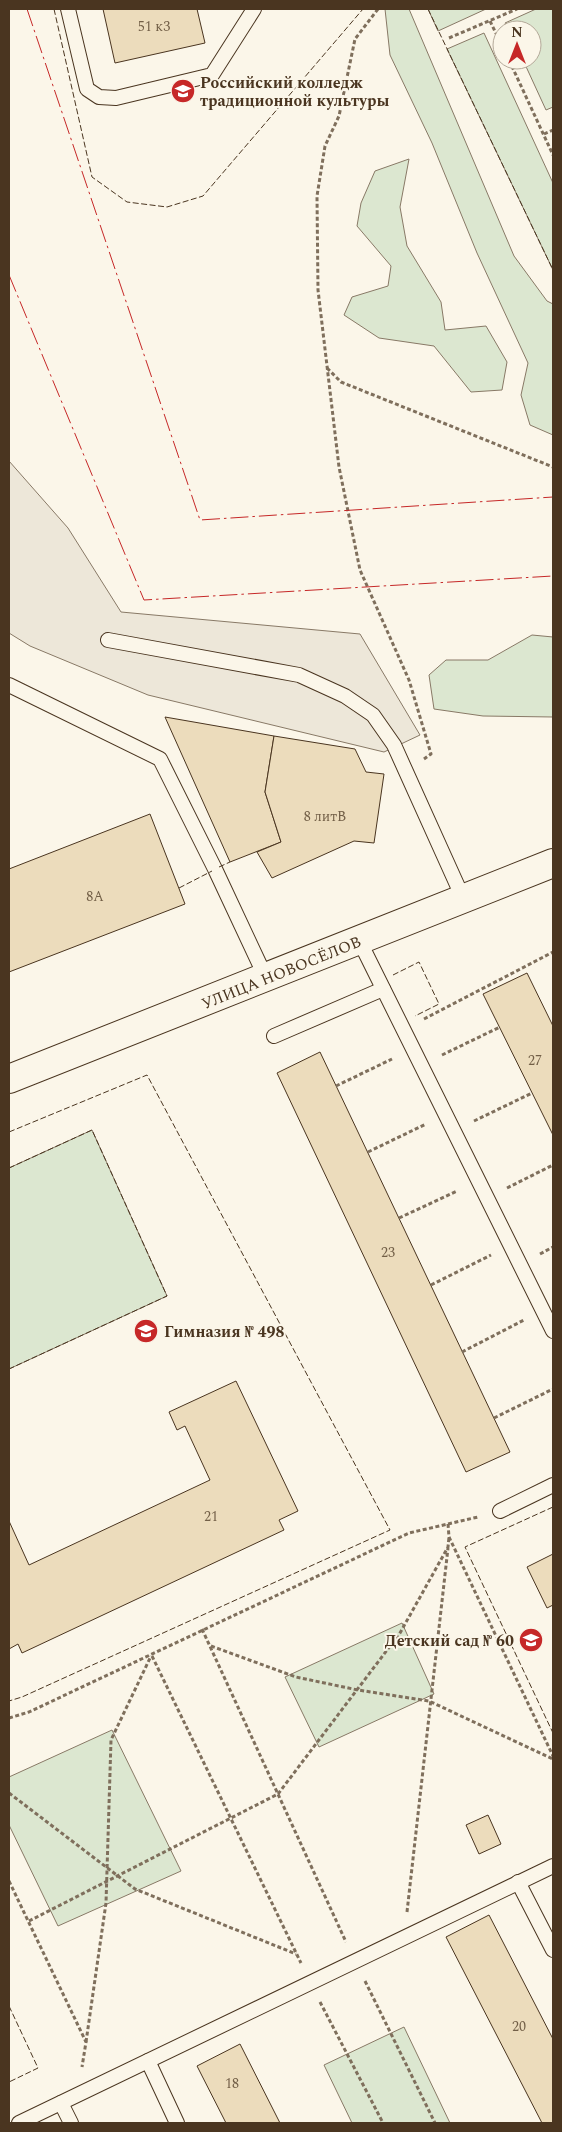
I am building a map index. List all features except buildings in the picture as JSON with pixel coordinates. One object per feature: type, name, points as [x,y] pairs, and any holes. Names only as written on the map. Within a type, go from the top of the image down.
[{"type":"street","name":"УЛИЦА НОВОСЁЛОВ","points":[[9,1079],[553,863]]},
{"type":"lane","points":[[68,9],[87,89],[99,98],[116,98],[212,75],[254,9]]},
{"type":"lane","points":[[108,640],[299,675],[345,696],[373,715],[394,745],[463,898]]},
{"type":"lane","points":[[9,685],[160,759],[216,869],[266,978]]},
{"type":"lane","points":[[359,940],[553,1331]]},
{"type":"lane","points":[[274,1036],[383,989]]},
{"type":"lane","points":[[500,1511],[553,1486]]},
{"type":"lane","points":[[19,2123],[553,1866]]},
{"type":"lane","points":[[518,1882],[553,1950]]},
{"type":"lane","points":[[148,2061],[177,2123]]},
{"type":"lane","points":[[61,2103],[72,2123]]},
{"type":"path","points":[[378,9],[355,39],[339,116],[325,146],[316,196],[318,290],[339,467],[360,570],[409,680],[431,754],[406,774]]},
{"type":"path","points":[[449,38],[517,9]]},
{"type":"path","points":[[490,21],[492,25]]},
{"type":"path","points":[[514,70],[553,155]]},
{"type":"path","points":[[544,134],[553,130]]},
{"type":"path","points":[[326,367],[341,382],[553,467]]},
{"type":"path","points":[[403,1029],[553,952]]},
{"type":"path","points":[[421,1065],[500,1027]]},
{"type":"path","points":[[336,1086],[413,1049]]},
{"type":"path","points":[[454,1131],[532,1093]]},
{"type":"path","points":[[368,1152],[446,1114]]},
{"type":"path","points":[[487,1197],[553,1165]]},
{"type":"path","points":[[399,1218],[478,1180]]},
{"type":"path","points":[[431,1285],[511,1246]]},
{"type":"path","points":[[462,1352],[543,1311]]},
{"type":"path","points":[[494,1418],[553,1389]]},
{"type":"path","points":[[9,1718],[29,1712],[152,1656],[202,1629],[409,1533],[500,1511]]},
{"type":"path","points":[[404,1938],[448,1547],[448,1524]]},
{"type":"path","points":[[449,1537],[553,1758]]},
{"type":"path","points":[[28,1921],[118,1877],[278,1794],[400,1634],[448,1547]]},
{"type":"path","points":[[202,1629],[355,1961],[435,2123]]},
{"type":"path","points":[[211,1646],[296,1677],[358,1690],[430,1701],[553,1758]]},
{"type":"path","points":[[152,1656],[310,1983],[383,2123]]},
{"type":"path","points":[[78,2094],[106,1903],[111,1740],[152,1656]]},
{"type":"path","points":[[9,1793],[135,1890],[297,1954]]},
{"type":"path","points":[[9,1881],[86,2042]]},
{"type":"green space","points":[[385,9],[409,9],[514,256],[547,301],[553,304],[553,435],[530,425],[521,395],[528,363],[477,253],[432,143],[390,55]]},
{"type":"green space","points":[[428,9],[486,9],[438,31]]},
{"type":"green space","points":[[536,9],[553,9],[553,107],[546,110],[528,70],[542,70],[542,20],[512,20]]},
{"type":"green space","points":[[484,33],[492,50],[492,70],[501,70],[553,183],[553,270],[447,49]]},
{"type":"green space","points":[[409,159],[400,207],[407,246],[441,302],[445,330],[486,326],[507,362],[502,390],[471,392],[434,346],[379,338],[344,315],[352,297],[388,286],[391,266],[357,226],[361,203],[375,171]]},
{"type":"green space","points":[[532,635],[553,637],[553,717],[483,716],[434,709],[429,675],[446,660],[488,660]]},
{"type":"green space","points":[[92,1130],[167,1296],[9,1369],[9,1168]]},
{"type":"green space","points":[[402,1623],[434,1694],[319,1747],[285,1677]]},
{"type":"green space","points":[[112,1730],[181,1871],[58,1926],[9,1825],[9,1777]]},
{"type":"green space","points":[[404,2027],[450,2123],[352,2123],[324,2065]]},
{"type":"shaded area","points":[[9,461],[68,528],[121,612],[360,634],[420,735],[384,752],[148,695],[30,646],[9,633]]},
{"type":"fence","points":[[54,9],[92,177],[127,202],[167,207],[203,196],[363,9]]},
{"type":"fence","points":[[428,9],[553,270]]},
{"type":"fence","points":[[219,867],[230,862]]},
{"type":"fence","points":[[179,888],[212,871]]},
{"type":"fence","points":[[393,975],[419,962],[439,1004],[415,1016]]},
{"type":"fence","points":[[9,1132],[147,1075],[390,1530],[22,1697],[9,1701]]},
{"type":"fence","points":[[9,1168],[92,1130],[167,1296],[9,1369]]},
{"type":"fence","points":[[553,1507],[465,1547],[553,1733]]},
{"type":"fence","points":[[9,2006],[38,2068],[9,2082]]},
{"type":"power","points":[[27,9],[200,520],[553,497]]},
{"type":"power","points":[[9,275],[144,600],[553,576]]},
{"type":"place","name":"Российский колледж традиционной культуры","points":[[183,91]]},
{"type":"place","name":"Гимназия № 498","points":[[146,1331]]},
{"type":"place","name":"Детский сад № 60","points":[[531,1640]]}]
